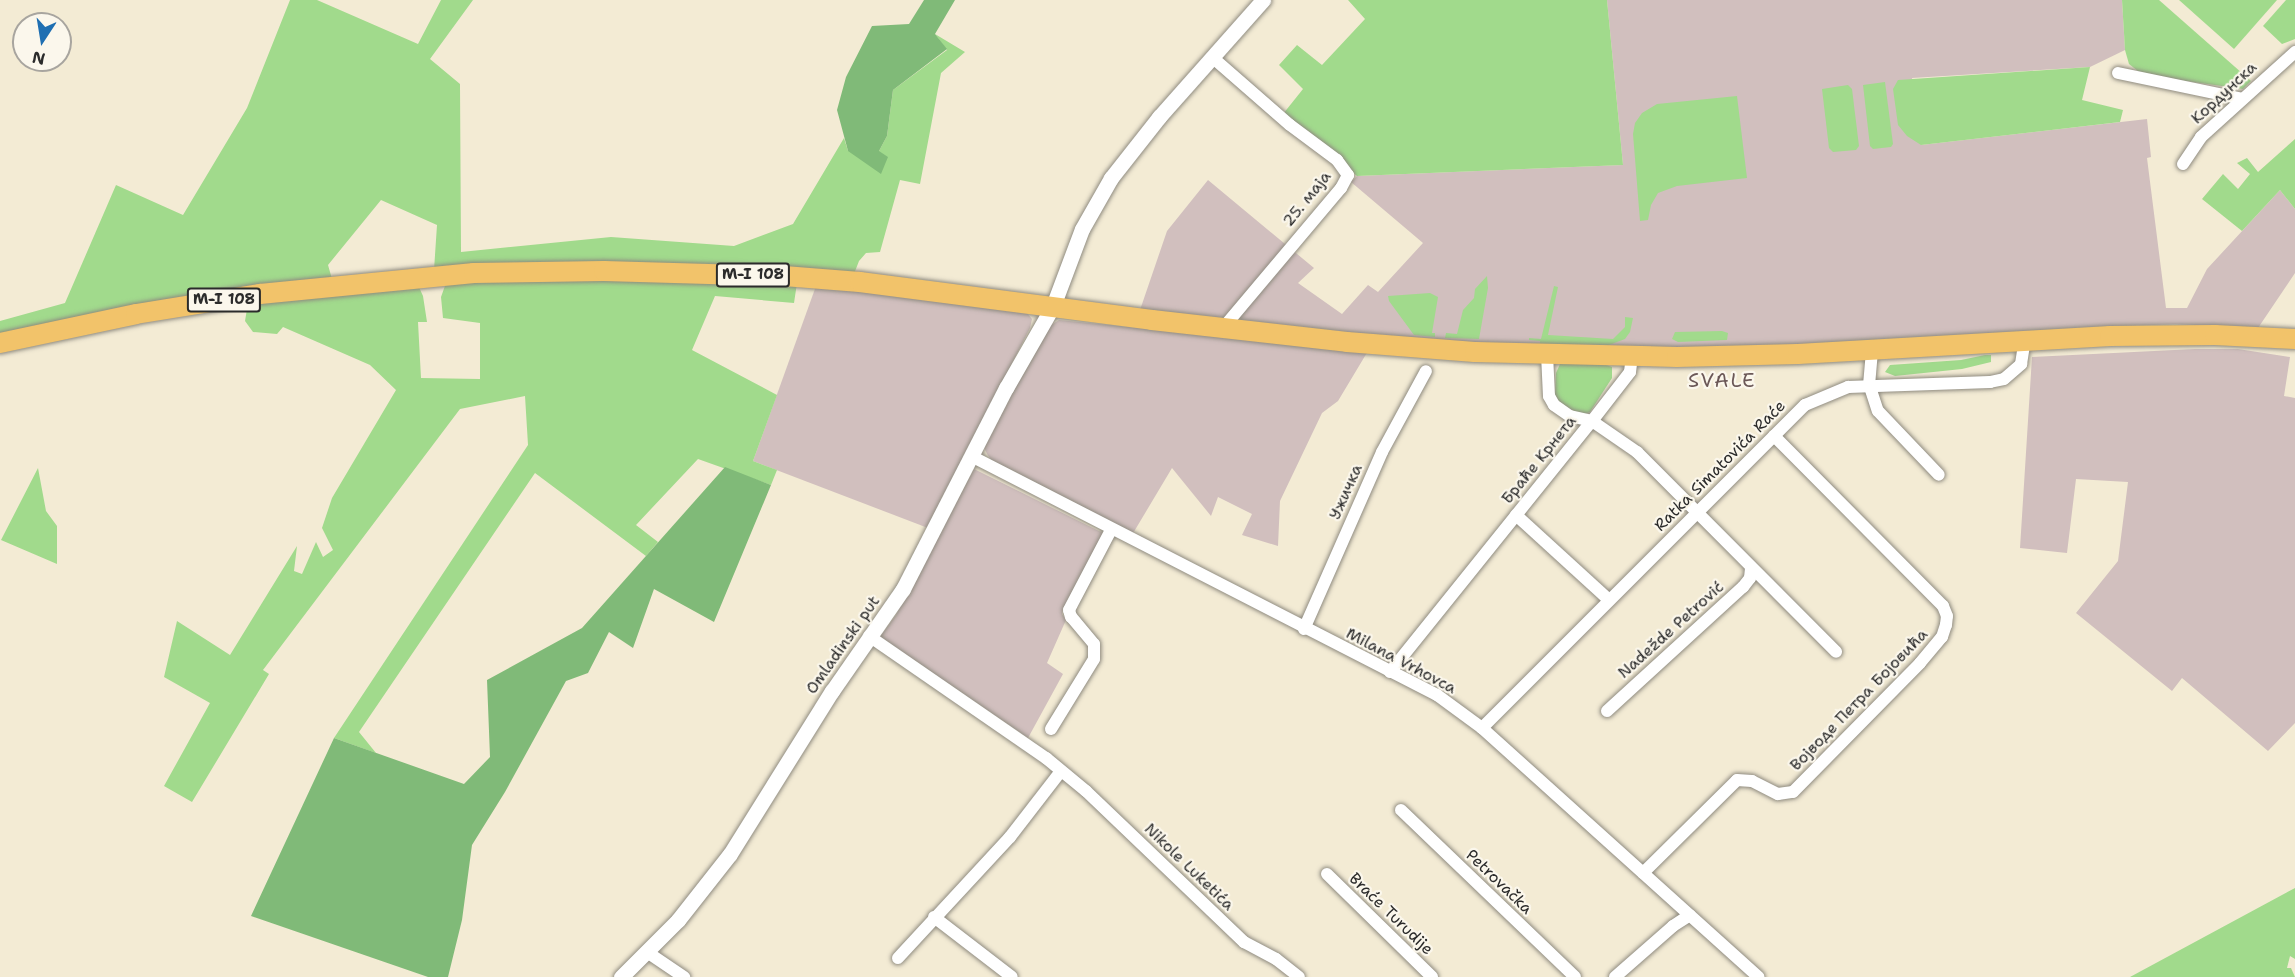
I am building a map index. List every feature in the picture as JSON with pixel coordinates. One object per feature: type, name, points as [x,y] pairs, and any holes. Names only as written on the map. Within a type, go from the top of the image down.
[{"type":"main road","name":"M-I 108","points":[[0,343],[136,314],[260,294],[474,273],[604,271],[784,276],[879,284],[1224,327],[1407,347],[1547,354],[1787,355],[2025,340],[2205,334],[2295,339]]},
{"type":"street","points":[[1053,306],[1082,229],[1111,178],[1159,117],[1263,0]]},
{"type":"street","name":"Кордунска","points":[[2182,164],[2201,137],[2295,52]]},
{"type":"street","name":"25. маја","points":[[1212,57],[1290,125],[1336,160],[1347,175],[1341,188],[1224,327]]},
{"type":"street","points":[[2118,73],[2242,99]]},
{"type":"street","name":"Omladinski put","points":[[621,977],[678,920],[730,854],[869,636],[892,606],[913,572],[1006,388],[1053,306]]},
{"type":"street","name":"Ratka Simatovića Raće","points":[[1482,728],[1805,405],[1848,387],[1869,384],[1990,382],[2004,379],[2021,364],[2025,340]]},
{"type":"street","points":[[1872,351],[1869,384],[1878,411],[1940,476]]},
{"type":"street","points":[[1547,354],[1549,396],[1554,405],[1570,416],[1592,421],[1630,372],[1632,356]]},
{"type":"street","name":"Ужичка","points":[[1304,629],[1382,453],[1426,371]]},
{"type":"street","name":"Браће Крнета","points":[[1390,672],[1592,421],[1637,452],[1748,561],[1751,569],[1836,652]]},
{"type":"street","name":"Војводе Петра Бојовића","points":[[1642,873],[1737,780],[1752,781],[1778,794],[1792,792],[1920,663],[1942,637],[1946,625],[1947,616],[1943,606],[1774,436]]},
{"type":"street","name":"Milana Vrhovca","points":[[971,456],[1304,629],[1437,695],[1482,728],[1759,977]]},
{"type":"street","points":[[1516,515],[1609,600]]},
{"type":"street","points":[[1051,729],[1094,658],[1094,644],[1071,617],[1069,610],[1112,530]]},
{"type":"street","name":"Nadežde Petrović","points":[[1607,711],[1743,587],[1750,578],[1751,569]]},
{"type":"street","name":"Nikole Luketića","points":[[869,636],[1061,771],[1244,942],[1276,959],[1299,977]]},
{"type":"street","points":[[897,958],[1010,837],[1061,771]]},
{"type":"street","name":"Petrovačka","points":[[1401,810],[1575,977]]},
{"type":"street","name":"Braće Turudije","points":[[1327,874],[1432,977]]},
{"type":"street","points":[[1615,977],[1673,926],[1690,915]]},
{"type":"street","points":[[934,917],[1012,977]]},
{"type":"street","points":[[647,952],[684,977]]},
{"type":"shaded area","points":[[1607,0],[2122,0],[2125,50],[2090,67],[1912,78],[1921,145],[2147,119],[2151,157],[2147,158],[2166,308],[2187,308],[2207,269],[2280,190],[2295,209],[2295,273],[2258,328],[2175,324],[1752,347],[1628,350],[1513,345],[1337,333],[1140,310],[1167,231],[1208,180],[1314,268],[1298,283],[1342,314],[1368,285],[1378,292],[1423,243],[1351,182],[1357,176],[1623,165]]},
{"type":"shaded area","points":[[816,286],[1026,312],[1032,319],[1030,328],[928,528],[753,461]]},
{"type":"shaded area","points":[[1059,320],[1368,351],[1338,401],[1322,413],[1280,501],[1278,546],[1242,535],[1252,514],[1218,497],[1211,516],[1172,468],[1132,535],[995,465],[983,445],[1045,329]]},
{"type":"shaded area","points":[[2238,349],[2290,357],[2284,396],[2295,398],[2295,723],[2268,751],[2182,678],[2172,691],[2076,613],[2118,561],[2128,482],[2076,479],[2067,553],[2020,548],[2032,357]]},
{"type":"shaded area","points":[[974,469],[1103,533],[1063,609],[1062,614],[1066,620],[1047,663],[1063,674],[1028,738],[880,637],[896,615]]},
{"type":"green space","points":[[290,0],[317,0],[418,44],[441,0],[473,0],[430,59],[460,84],[461,252],[611,237],[734,246],[793,224],[844,138],[848,151],[879,151],[887,136],[893,90],[947,50],[935,34],[965,52],[941,73],[920,184],[900,180],[880,252],[866,253],[859,261],[854,274],[434,270],[437,225],[381,200],[328,265],[332,279],[0,336],[0,321],[65,303],[116,185],[183,215],[247,108]]},
{"type":"green space","points":[[924,0],[955,0],[935,34],[947,49],[893,90],[887,136],[879,151],[888,157],[881,174],[848,151],[837,110],[846,77],[872,26],[909,24]]},
{"type":"green space","points":[[1348,0],[1607,0],[1623,165],[1357,176],[1283,114],[1303,89],[1279,65],[1297,45],[1322,65],[1365,19]]},
{"type":"green space","points":[[2122,0],[2159,0],[2251,81],[2243,89],[2143,75],[2129,64],[2125,50]]},
{"type":"green space","points":[[2179,0],[2277,0],[2234,49]]},
{"type":"green space","points":[[2286,0],[2295,0],[2295,39],[2282,44],[2263,26]]},
{"type":"green space","points":[[2090,67],[2082,100],[2123,110],[2120,122],[1921,145],[1907,136],[1898,125],[1893,89],[1898,80]]},
{"type":"green space","points":[[1885,82],[1893,144],[1891,147],[1873,149],[1870,146],[1863,85]]},
{"type":"green space","points":[[1848,85],[1852,89],[1859,146],[1856,150],[1833,152],[1829,148],[1822,89]]},
{"type":"green space","points":[[1737,96],[1747,178],[1677,186],[1658,193],[1651,205],[1648,220],[1640,221],[1633,134],[1635,123],[1642,113],[1657,104]]},
{"type":"green space","points":[[2295,139],[2295,209],[2280,190],[2242,231],[2202,199],[2223,174],[2238,189],[2250,174],[2237,163],[2247,158],[2258,172]]},
{"type":"green space","points":[[1487,276],[1488,288],[1479,339],[1445,338],[1446,333],[1457,334],[1463,310],[1474,298],[1475,289]]},
{"type":"green space","points":[[511,279],[797,283],[794,303],[715,296],[692,350],[777,395],[753,461],[777,470],[771,485],[698,459],[636,525],[658,542],[646,556],[535,473],[359,732],[376,753],[334,738],[528,445],[525,396],[460,409],[263,670],[269,674],[192,802],[164,786],[210,703],[164,677],[177,621],[230,655],[297,546],[294,571],[302,574],[316,542],[323,557],[333,550],[322,528],[332,498],[396,390],[370,365],[283,327],[277,334],[253,332],[245,321],[247,309],[253,304],[418,285],[423,296],[427,322],[418,322],[421,378],[480,379],[480,323],[443,318],[441,297],[446,283]]},
{"type":"green space","points":[[1554,286],[1558,287],[1548,335],[1613,339],[1625,327],[1625,317],[1633,318],[1630,332],[1625,339],[1609,345],[1540,344],[1540,341],[1529,340],[1529,338],[1541,339]]},
{"type":"green space","points":[[1430,293],[1438,297],[1432,333],[1435,333],[1435,337],[1414,335],[1389,301],[1388,296]]},
{"type":"green space","points":[[1722,331],[1728,333],[1727,340],[1678,342],[1672,339],[1675,332]]},
{"type":"green space","points":[[1991,355],[1991,362],[1962,369],[1895,376],[1885,372],[1890,365],[1961,360]]},
{"type":"green space","points":[[1560,364],[1604,364],[1612,367],[1612,378],[1590,412],[1582,415],[1558,403],[1555,395],[1556,373]]},
{"type":"green space","points":[[725,467],[771,485],[714,622],[654,589],[633,648],[609,632],[588,673],[566,681],[505,792],[472,845],[462,920],[448,977],[428,977],[251,916],[334,738],[464,784],[490,757],[487,680],[582,628]]},
{"type":"green space","points":[[38,468],[46,511],[57,526],[57,564],[1,540]]},
{"type":"green space","points":[[2295,888],[2295,959],[2290,956],[2287,968],[2291,968],[2295,977],[2130,977]]},
{"type":"district","name":"SVALE","points":[[1722,380]]}]
